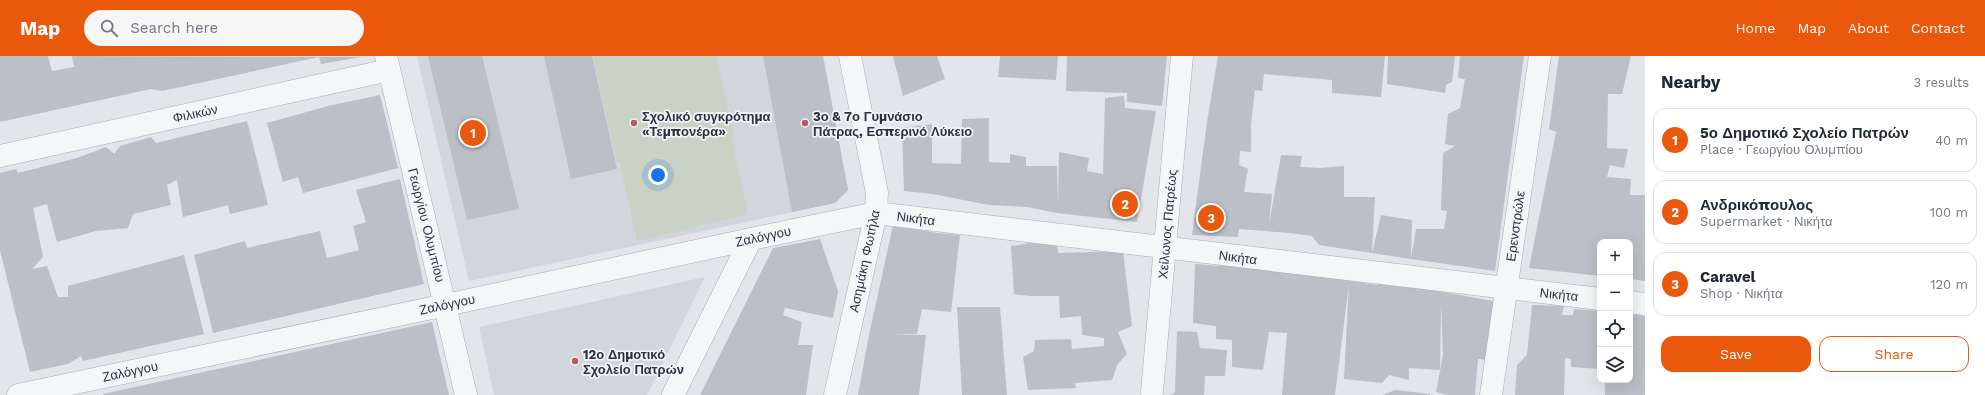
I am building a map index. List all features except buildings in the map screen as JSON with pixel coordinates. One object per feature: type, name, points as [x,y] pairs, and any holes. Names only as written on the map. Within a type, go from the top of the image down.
[{"type":"street","name":"Ασημάκη Φωτήλα","points":[[835,395],[876,213],[877,193],[850,56]]},
{"type":"street","name":"Χείλωνος Πατρέως","points":[[1152,392],[1182,56]]},
{"type":"street","name":"Ερενστρώλε","points":[[1491,395],[1540,56]]},
{"type":"street","name":"Φιλικών","points":[[0,156],[388,63]]},
{"type":"street","name":"Γεωργίου Ολυμπίου","points":[[388,63],[466,395]]},
{"type":"street","name":"Ζαλόγγου","points":[[18,395],[876,213]]},
{"type":"street","name":"Νικήτα","points":[[876,213],[1597,299]]},
{"type":"street","points":[[673,395],[751,239]]},
{"type":"street","points":[[1633,302],[1645,304]]},
{"type":"shaded area","name":"Σχολικό συγκρότημα «Τεμπονέρα»","points":[[417,56],[823,56],[848,190],[835,203],[469,281]]},
{"type":"shaded area","name":"12ο Δημοτικό Σχολείο Πατρών","points":[[705,277],[647,395],[494,395],[479,327]]},
{"type":"green space","points":[[593,56],[716,56],[734,137],[731,138],[748,214],[637,241],[620,163],[681,149],[617,163]]},
{"type":"place","name":"Σχολικό συγκρότημα «Τεμπονέρα»","points":[[634,123]]},
{"type":"place","name":"3ο & 7ο Γυμνάσιο Πάτρας, Εσπερινό Λύκειο","points":[[805,123]]},
{"type":"place","name":"5ο Δημοτικό Σχολείο Πατρών","points":[[473,133]]},
{"type":"place","name":"Ανδρικόπουλος","points":[[1125,204]]},
{"type":"place","name":"Caravel","points":[[1211,218]]},
{"type":"place","name":"12ο Δημοτικό Σχολείο Πατρών","points":[[575,361]]}]
